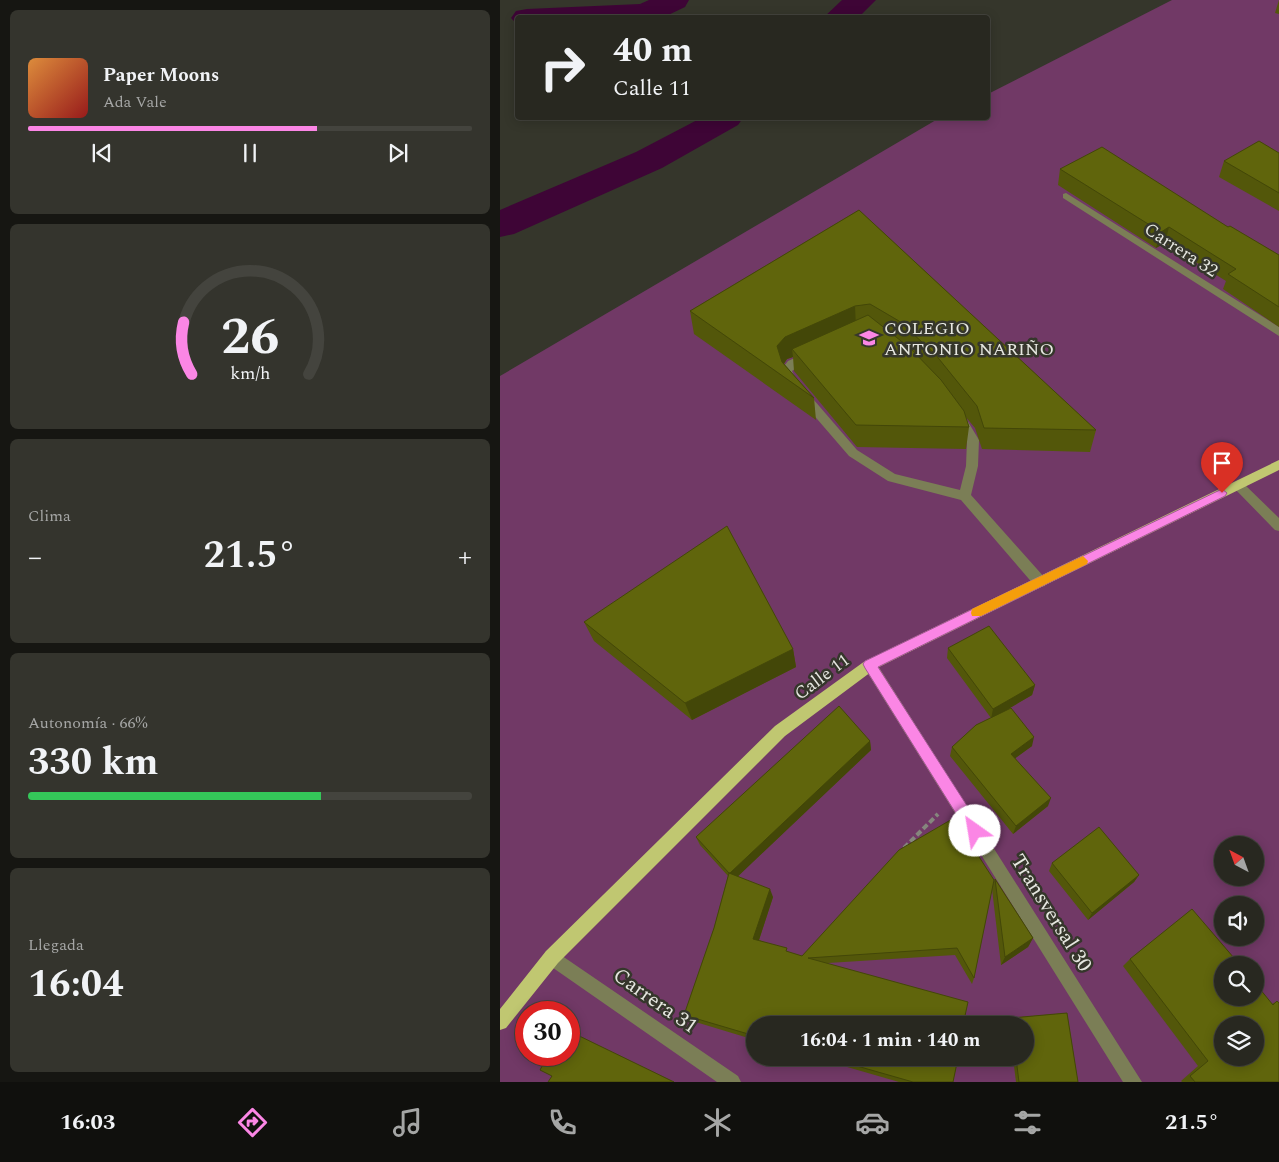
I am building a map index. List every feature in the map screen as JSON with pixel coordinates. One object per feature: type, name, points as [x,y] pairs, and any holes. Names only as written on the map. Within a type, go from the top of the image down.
[{"type":"main road","name":"Calle 11","points":[[500,1022],[552,957],[780,731],[870,664],[1279,465]]},
{"type":"street","name":"Carrera 32","points":[[1066,196],[1279,332]]},
{"type":"street","points":[[818,352],[792,364],[786,370],[790,380],[853,453],[892,478],[965,496],[1040,582]]},
{"type":"street","points":[[956,410],[973,440],[972,466],[965,496]]},
{"type":"street","points":[[1238,485],[1279,526]]},
{"type":"street","name":"Transversal 30","points":[[870,664],[1133,1082]]},
{"type":"street","name":"Carrera 31","points":[[552,957],[732,1082]]},
{"type":"path","points":[[898,854],[954,798]]},
{"type":"shaded area","points":[[1172,0],[1279,0],[1279,1082],[500,1082],[500,376],[936,120],[990,120],[990,93]]},
{"type":"building","points":[[1259,141],[1279,153],[1279,193],[1224,161]]},
{"type":"building","points":[[1102,147],[1228,227],[1230,226],[1279,255],[1279,307],[1228,274],[1236,269],[1169,227],[1161,232],[1060,169]]},
{"type":"building","points":[[859,210],[1096,430],[984,428],[977,406],[935,354],[899,321],[870,304],[855,306],[785,337],[777,346],[782,362],[814,398],[690,311]]},
{"type":"building","points":[[868,315],[910,348],[941,380],[964,411],[969,427],[856,425],[792,349]]},
{"type":"building","points":[[727,526],[793,649],[685,703],[584,622]]},
{"type":"building","points":[[989,626],[1035,685],[993,709],[948,648]]},
{"type":"building","points":[[839,706],[870,741],[729,873],[696,837]]},
{"type":"building","points":[[1011,708],[1034,737],[1011,754],[1051,798],[1016,826],[952,747],[976,725]]},
{"type":"building","points":[[954,818],[994,880],[974,978],[957,948],[808,958],[968,1002],[965,1016],[746,1016],[746,1033],[684,1015],[714,928],[729,873],[770,889],[753,939],[787,948],[786,951],[802,956],[899,850]]},
{"type":"building","points":[[1099,827],[1139,875],[1092,913],[1052,863]]},
{"type":"building","points":[[995,879],[1033,938],[1005,957]]},
{"type":"building","points":[[1192,909],[1214,935],[1214,946],[1224,946],[1232,956],[1214,956],[1214,1006],[1264,1006],[1264,994],[1273,1005],[1277,1001],[1279,1003],[1279,1082],[1195,1082],[1190,1076],[1208,1061],[1130,959]]},
{"type":"building","points":[[1067,1013],[1078,1082],[1019,1082],[1017,1066],[1034,1066],[1033,1016]]},
{"type":"building","points":[[580,1036],[674,1082],[548,1082],[552,1076],[540,1070],[542,1066],[580,1066]]},
{"type":"building","points":[[857,1066],[956,1066],[953,1082],[913,1082]]},
{"type":"waterway","points":[[598,15],[646,13],[674,0]]},
{"type":"waterway","points":[[842,15],[861,0]]},
{"type":"waterway","points":[[500,225],[649,160],[722,120]]},
{"type":"slow traffic","points":[[977,613],[1083,561]]},
{"type":"place","name":"COLEGIO ANTONIO NARIÑO","points":[[869,338]]},
{"type":"route","points":[[975,831],[870,664],[1222,493]]}]
